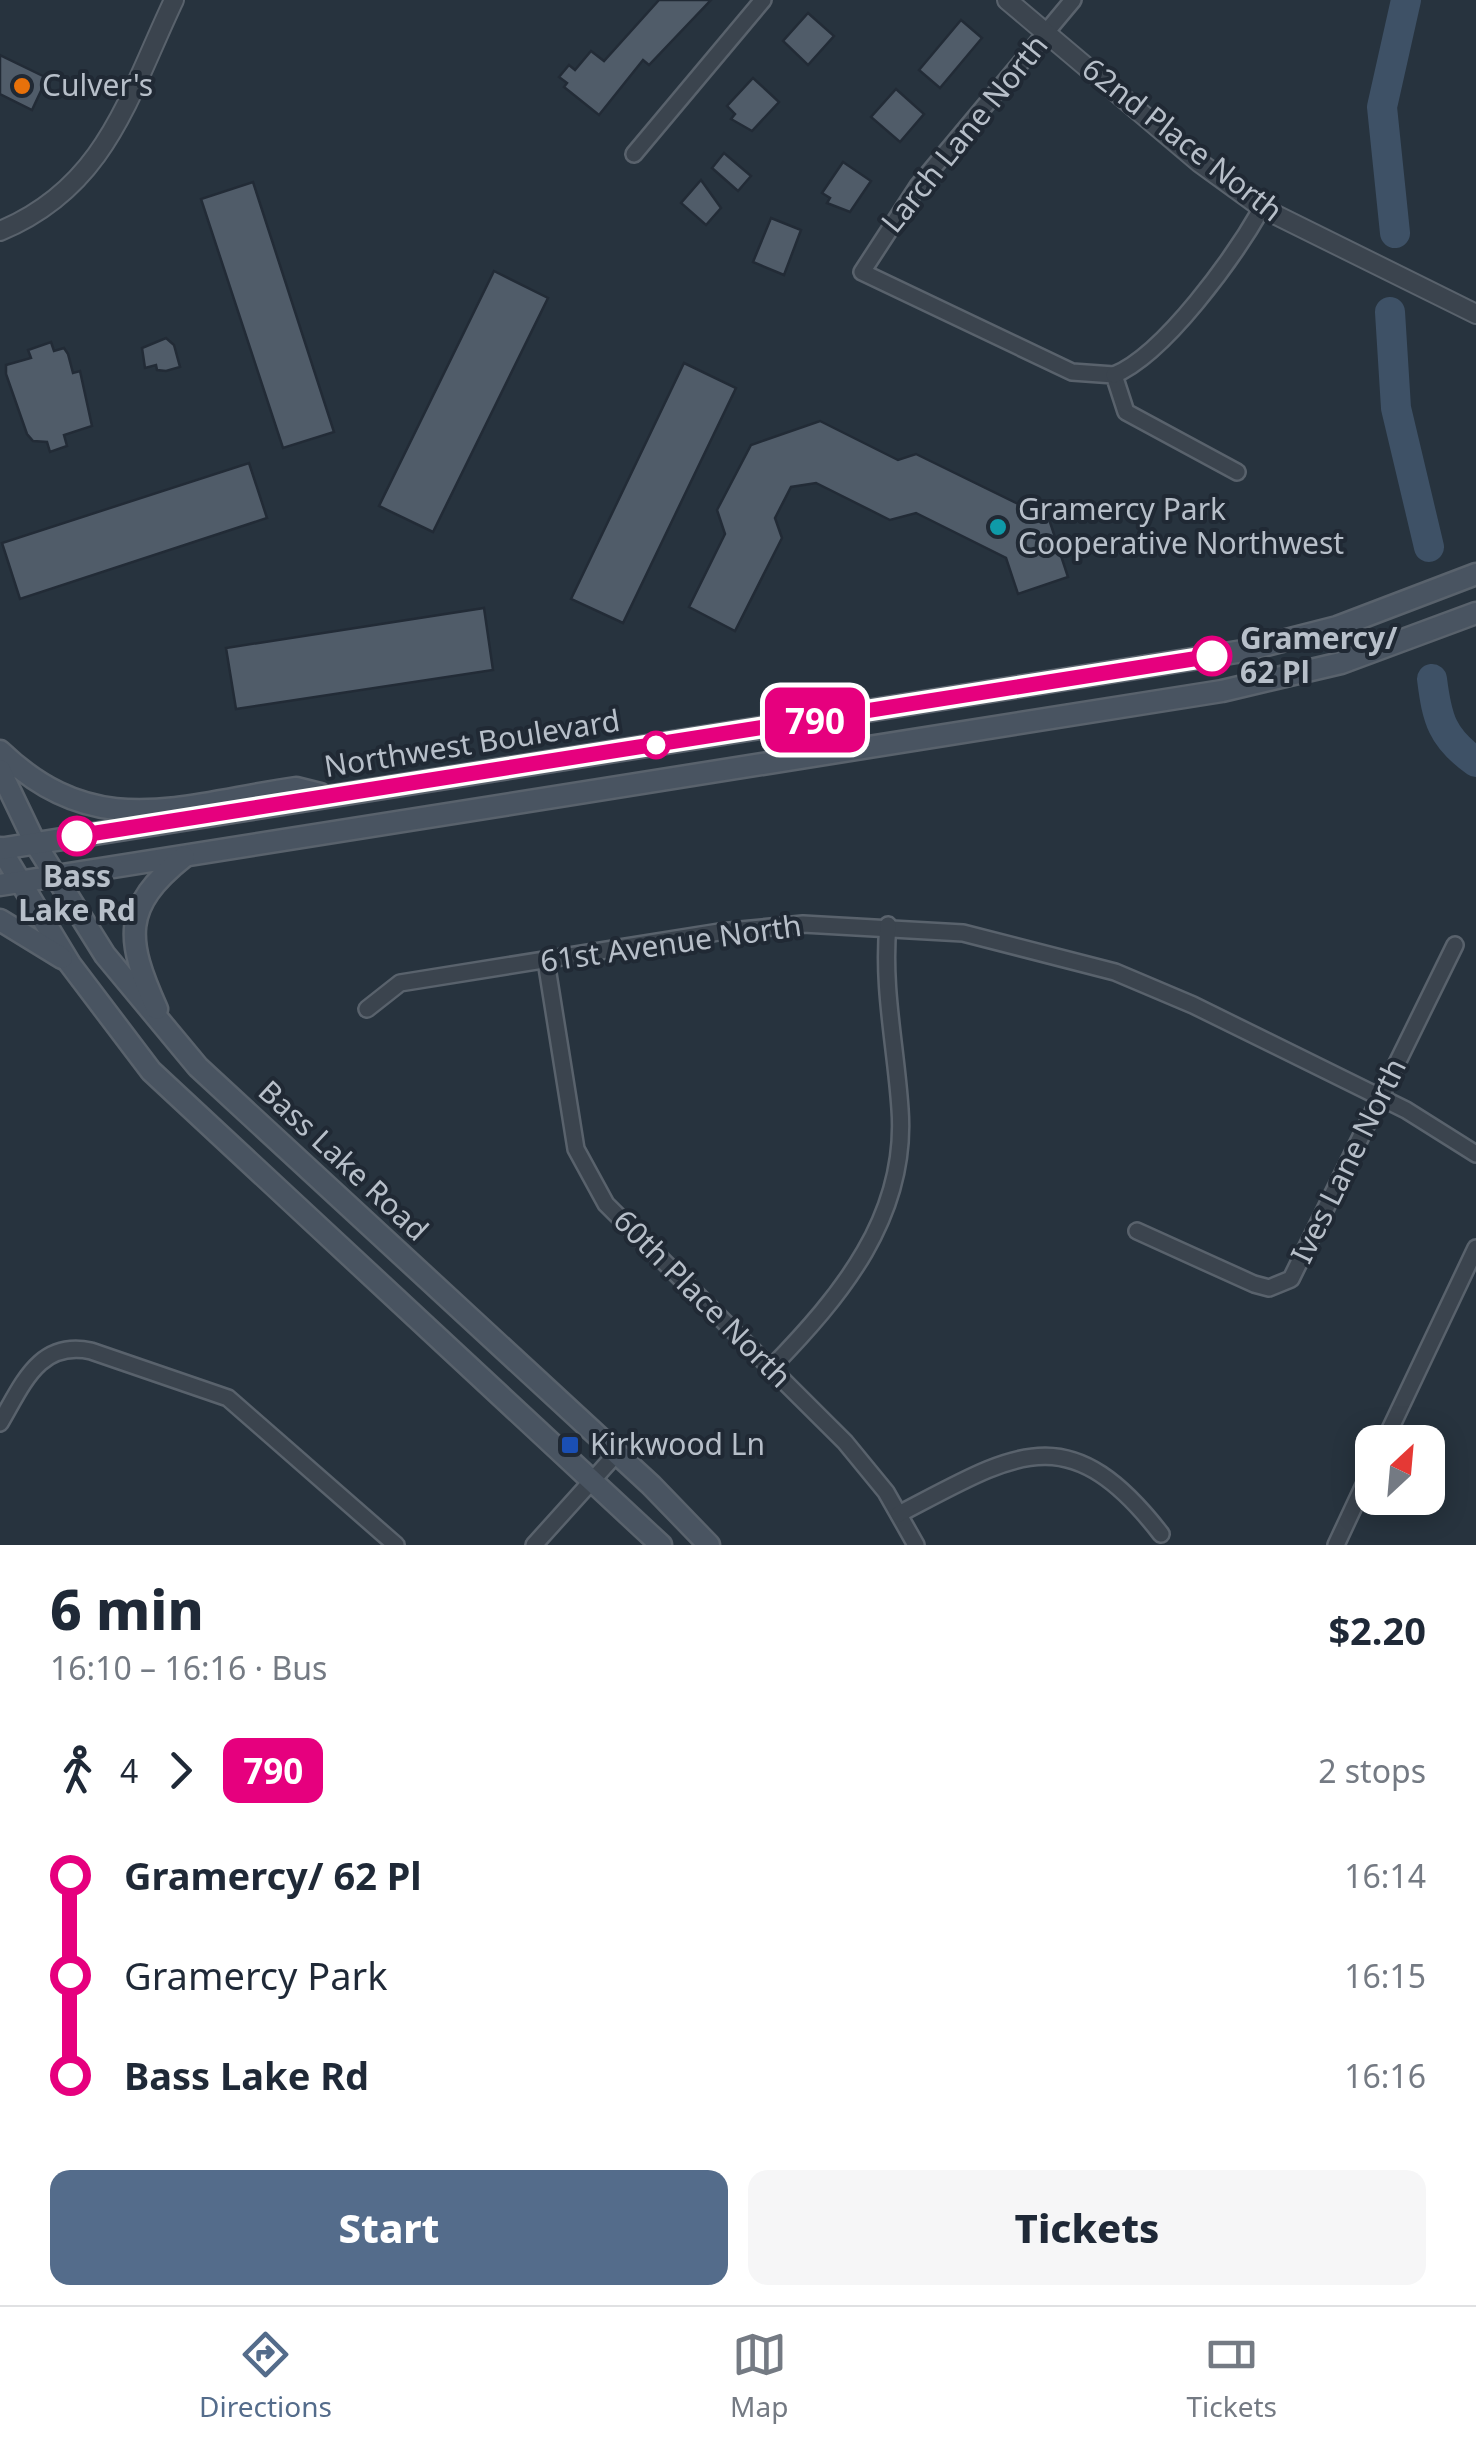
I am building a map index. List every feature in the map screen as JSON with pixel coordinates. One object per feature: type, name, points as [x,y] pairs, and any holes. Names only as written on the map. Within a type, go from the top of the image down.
[{"type":"main road","name":"Northwest Boulevard","points":[[0,849],[1243,651],[1337,627],[1476,574]]},
{"type":"main road","points":[[9,884],[1222,691],[1357,658],[1476,613]]},
{"type":"main road","points":[[543,798],[580,778],[820,740],[836,730],[842,716]]},
{"type":"main road","points":[[0,751],[50,790],[115,812],[296,788],[331,798]]},
{"type":"main road","name":"Bass Lake Road","points":[[0,770],[54,876],[105,955],[168,1034],[272,1137],[616,1453],[709,1545]]},
{"type":"main road","points":[[0,849],[9,884],[140,1058],[190,1110],[594,1478],[662,1545]]},
{"type":"main road","points":[[168,1034],[140,971],[132,934],[152,886],[187,855]]},
{"type":"main road","points":[[0,920],[70,964]]},
{"type":"street","points":[[0,231],[54,202],[90,168],[174,0]]},
{"type":"street","points":[[634,154],[763,0]]},
{"type":"street","name":"62nd Place North","points":[[1007,0],[1262,208],[1476,314]]},
{"type":"street","name":"Larch Lane North","points":[[1074,0],[918,186],[862,272],[1072,372],[1114,375]]},
{"type":"street","points":[[1237,472],[1126,412],[1114,375],[1139,360],[1206,289],[1262,208]]},
{"type":"street","name":"61st Avenue North","points":[[367,1009],[400,983],[753,928],[803,924],[888,926],[982,937],[1115,972],[1380,1097],[1476,1154]]},
{"type":"street","points":[[771,1368],[847,1284],[870,1246],[898,1162],[900,1114],[886,997],[888,926]]},
{"type":"street","name":"Ives Lane North","points":[[1137,1231],[1254,1284],[1280,1286],[1300,1266],[1455,944]]},
{"type":"street","name":"60th Place North","points":[[546,961],[576,1149],[590,1178],[629,1230],[867,1466],[916,1545]]},
{"type":"street","points":[[1392,1425],[1476,1248]]},
{"type":"street","points":[[0,1423],[40,1359],[53,1350],[74,1348],[91,1352],[228,1398],[396,1545]]},
{"type":"street","points":[[534,1545],[616,1453]]},
{"type":"street","points":[[899,1514],[993,1466],[1020,1457],[1047,1456],[1074,1459],[1101,1471],[1122,1487],[1162,1534]]},
{"type":"street","points":[[1336,1545],[1355,1504]]},
{"type":"building","points":[[659,0],[711,0],[649,65],[643,60],[599,115],[564,87],[567,83],[559,77],[569,65],[575,70],[591,51],[604,61]]},
{"type":"building","points":[[808,13],[834,36],[808,65],[783,41]]},
{"type":"building","points":[[961,20],[982,38],[940,88],[919,70]]},
{"type":"building","name":"Culver's","points":[[0,55],[47,78],[32,110],[0,94]]},
{"type":"building","points":[[753,78],[779,102],[752,131],[731,119],[735,114],[727,106]]},
{"type":"building","points":[[896,89],[924,114],[900,142],[871,117]]},
{"type":"building","points":[[724,153],[751,176],[738,191],[712,168]]},
{"type":"building","points":[[843,162],[871,181],[850,212],[827,203],[830,198],[822,193]]},
{"type":"building","points":[[701,180],[721,208],[706,225],[681,203]]},
{"type":"building","points":[[253,182],[334,432],[283,448],[201,199]]},
{"type":"building","points":[[771,218],[801,230],[784,275],[753,262]]},
{"type":"building","points":[[494,271],[548,298],[433,532],[379,506]]},
{"type":"building","points":[[166,338],[174,345],[180,367],[166,371],[157,370],[156,365],[145,368],[142,348]]},
{"type":"building","points":[[51,342],[54,351],[64,348],[73,373],[80,371],[92,426],[64,435],[67,446],[50,452],[47,442],[33,441],[27,434],[6,365],[31,358],[28,350]]},
{"type":"building","points":[[684,363],[736,388],[623,623],[571,599]]},
{"type":"building","name":"Gramercy Park Cooperative Northwest","points":[[820,421],[898,460],[916,454],[1049,519],[1068,577],[1018,594],[1006,558],[916,513],[890,520],[816,483],[791,487],[775,518],[782,538],[735,631],[689,607],[725,534],[717,510],[751,445]]},
{"type":"building","points":[[249,463],[267,518],[20,599],[2,543]]},
{"type":"building","points":[[484,608],[493,670],[236,709],[226,648]]},
{"type":"waterway","points":[[1395,233],[1382,107],[1406,0]]},
{"type":"waterway","points":[[1390,312],[1396,408],[1429,547]]},
{"type":"waterway","points":[[1432,679],[1436,705],[1448,736],[1476,762]]},
{"type":"bus line","name":"790","points":[[77,836],[1212,656]]},
{"type":"place","name":"Culver's","points":[[22,86]]},
{"type":"place","name":"Gramercy Park Cooperative Northwest","points":[[998,527]]},
{"type":"place","name":"Gramercy/ 62 Pl","points":[[1212,656]]},
{"type":"place","name":"Bass Lake Rd","points":[[77,836]]},
{"type":"place","name":"Kirkwood Ln","points":[[570,1445]]}]
